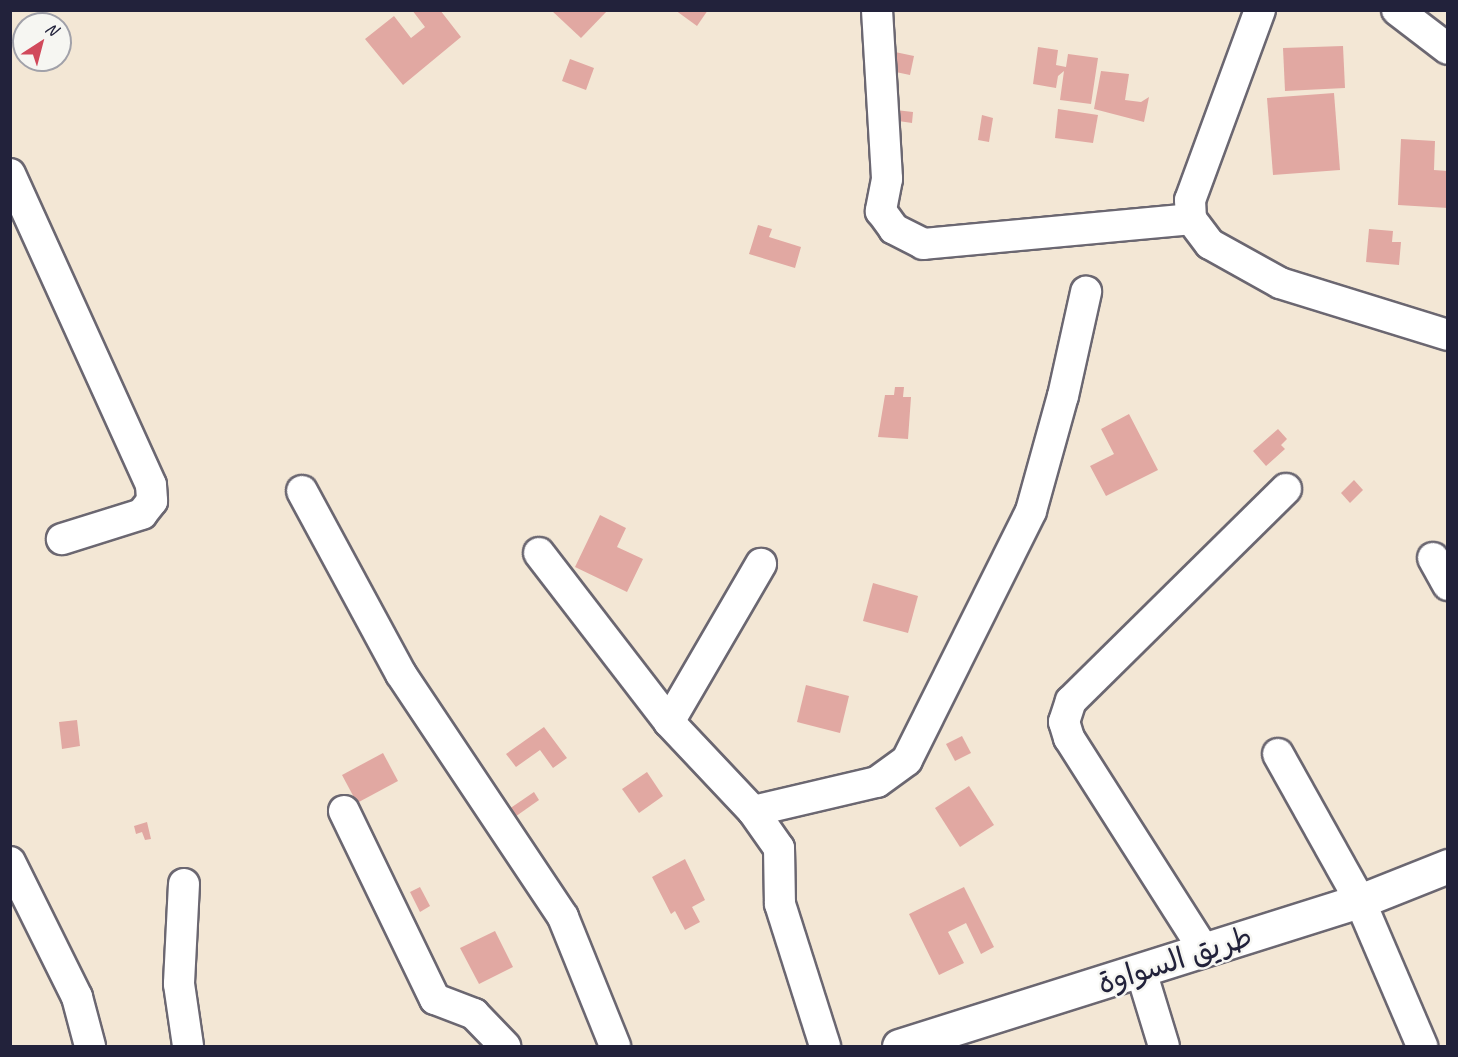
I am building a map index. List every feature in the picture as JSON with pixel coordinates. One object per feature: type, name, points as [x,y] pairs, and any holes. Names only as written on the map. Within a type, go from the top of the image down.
[{"type":"street","points":[[876,10],[887,179],[880,211],[894,229],[923,244],[1191,219]]},
{"type":"street","points":[[1260,10],[1190,200],[1191,219],[1210,244],[1280,283],[1448,335]]},
{"type":"street","points":[[1397,10],[1448,49]]},
{"type":"street","points":[[10,174],[151,485],[152,501],[142,514],[62,539]]},
{"type":"street","points":[[753,812],[877,782],[907,760],[1031,511],[1063,396],[1086,292]]},
{"type":"street","points":[[1204,950],[1069,738],[1064,722],[1071,701],[1286,489]]},
{"type":"street","points":[[302,491],[401,674],[563,917],[615,1047]]},
{"type":"street","points":[[539,553],[669,722],[753,812],[779,848],[780,904],[825,1047]]},
{"type":"street","points":[[1432,558],[1448,585]]},
{"type":"street","points":[[669,722],[761,564]]},
{"type":"street","points":[[1278,754],[1360,901],[1422,1047]]},
{"type":"street","points":[[344,811],[435,999],[474,1014],[505,1047]]},
{"type":"street","points":[[10,862],[77,998],[90,1047]]},
{"type":"street","name":"طريق السواوة","points":[[899,1047],[1360,901],[1448,866]]},
{"type":"street","points":[[184,885],[178,984],[188,1047]]},
{"type":"street","points":[[1141,971],[1164,1047]]},
{"type":"building","points":[[412,10],[440,10],[461,37],[403,85],[365,39],[394,16],[411,38],[425,27]]},
{"type":"building","points":[[551,10],[608,10],[581,38]]},
{"type":"building","points":[[675,10],[708,10],[697,26]]},
{"type":"building","points":[[1343,46],[1345,88],[1285,91],[1283,48]]},
{"type":"building","points":[[1038,47],[1058,50],[1056,65],[1066,67],[1068,54],[1098,58],[1091,104],[1060,100],[1064,71],[1058,76],[1056,88],[1033,84]]},
{"type":"building","points":[[895,52],[914,56],[910,75],[891,71]]},
{"type":"building","points":[[570,59],[594,68],[586,90],[562,81]]},
{"type":"building","points":[[1101,71],[1129,74],[1125,100],[1141,102],[1149,97],[1144,122],[1094,109]]},
{"type":"building","points":[[1334,93],[1340,170],[1273,175],[1267,98]]},
{"type":"building","points":[[887,109],[913,112],[912,123],[885,119]]},
{"type":"building","points":[[1058,109],[1098,115],[1093,143],[1055,138]]},
{"type":"building","points":[[982,115],[993,118],[989,142],[978,140]]},
{"type":"building","points":[[1401,139],[1435,141],[1434,170],[1448,171],[1448,208],[1398,205]]},
{"type":"building","points":[[758,225],[772,229],[769,237],[801,247],[795,268],[749,254]]},
{"type":"building","points":[[1369,229],[1393,231],[1392,242],[1401,242],[1399,265],[1366,262]]},
{"type":"building","points":[[895,387],[904,387],[903,397],[911,397],[908,439],[878,437],[885,395],[894,395]]},
{"type":"building","points":[[1129,414],[1158,470],[1106,496],[1090,466],[1114,454],[1101,429]]},
{"type":"building","points":[[1278,429],[1287,439],[1281,445],[1285,449],[1266,466],[1253,451]]},
{"type":"building","points":[[1354,480],[1363,490],[1350,503],[1341,493]]},
{"type":"building","points":[[600,515],[626,528],[617,547],[643,559],[627,592],[575,567]]},
{"type":"building","points":[[873,583],[918,596],[908,633],[863,621]]},
{"type":"building","points":[[806,685],[849,696],[840,733],[797,722]]},
{"type":"building","points":[[77,720],[80,746],[62,749],[59,722]]},
{"type":"building","points":[[544,727],[567,758],[553,768],[540,750],[516,767],[506,754]]},
{"type":"building","points":[[962,736],[971,753],[955,761],[946,744]]},
{"type":"building","points":[[383,753],[398,781],[357,803],[342,775]]},
{"type":"building","points":[[647,772],[663,796],[639,813],[622,789]]},
{"type":"building","points":[[969,786],[994,825],[960,847],[935,808]]},
{"type":"building","points":[[534,792],[539,800],[512,819],[506,811]]},
{"type":"building","points":[[147,822],[151,839],[145,840],[142,832],[136,834],[134,826]]},
{"type":"building","points":[[685,859],[705,900],[692,907],[700,922],[685,930],[675,911],[671,914],[652,877]]},
{"type":"building","points":[[420,887],[430,906],[420,912],[410,892]]},
{"type":"building","points":[[964,887],[994,947],[981,954],[966,923],[948,932],[964,963],[939,975],[909,914]]},
{"type":"building","points":[[495,931],[513,967],[479,984],[460,948]]}]
